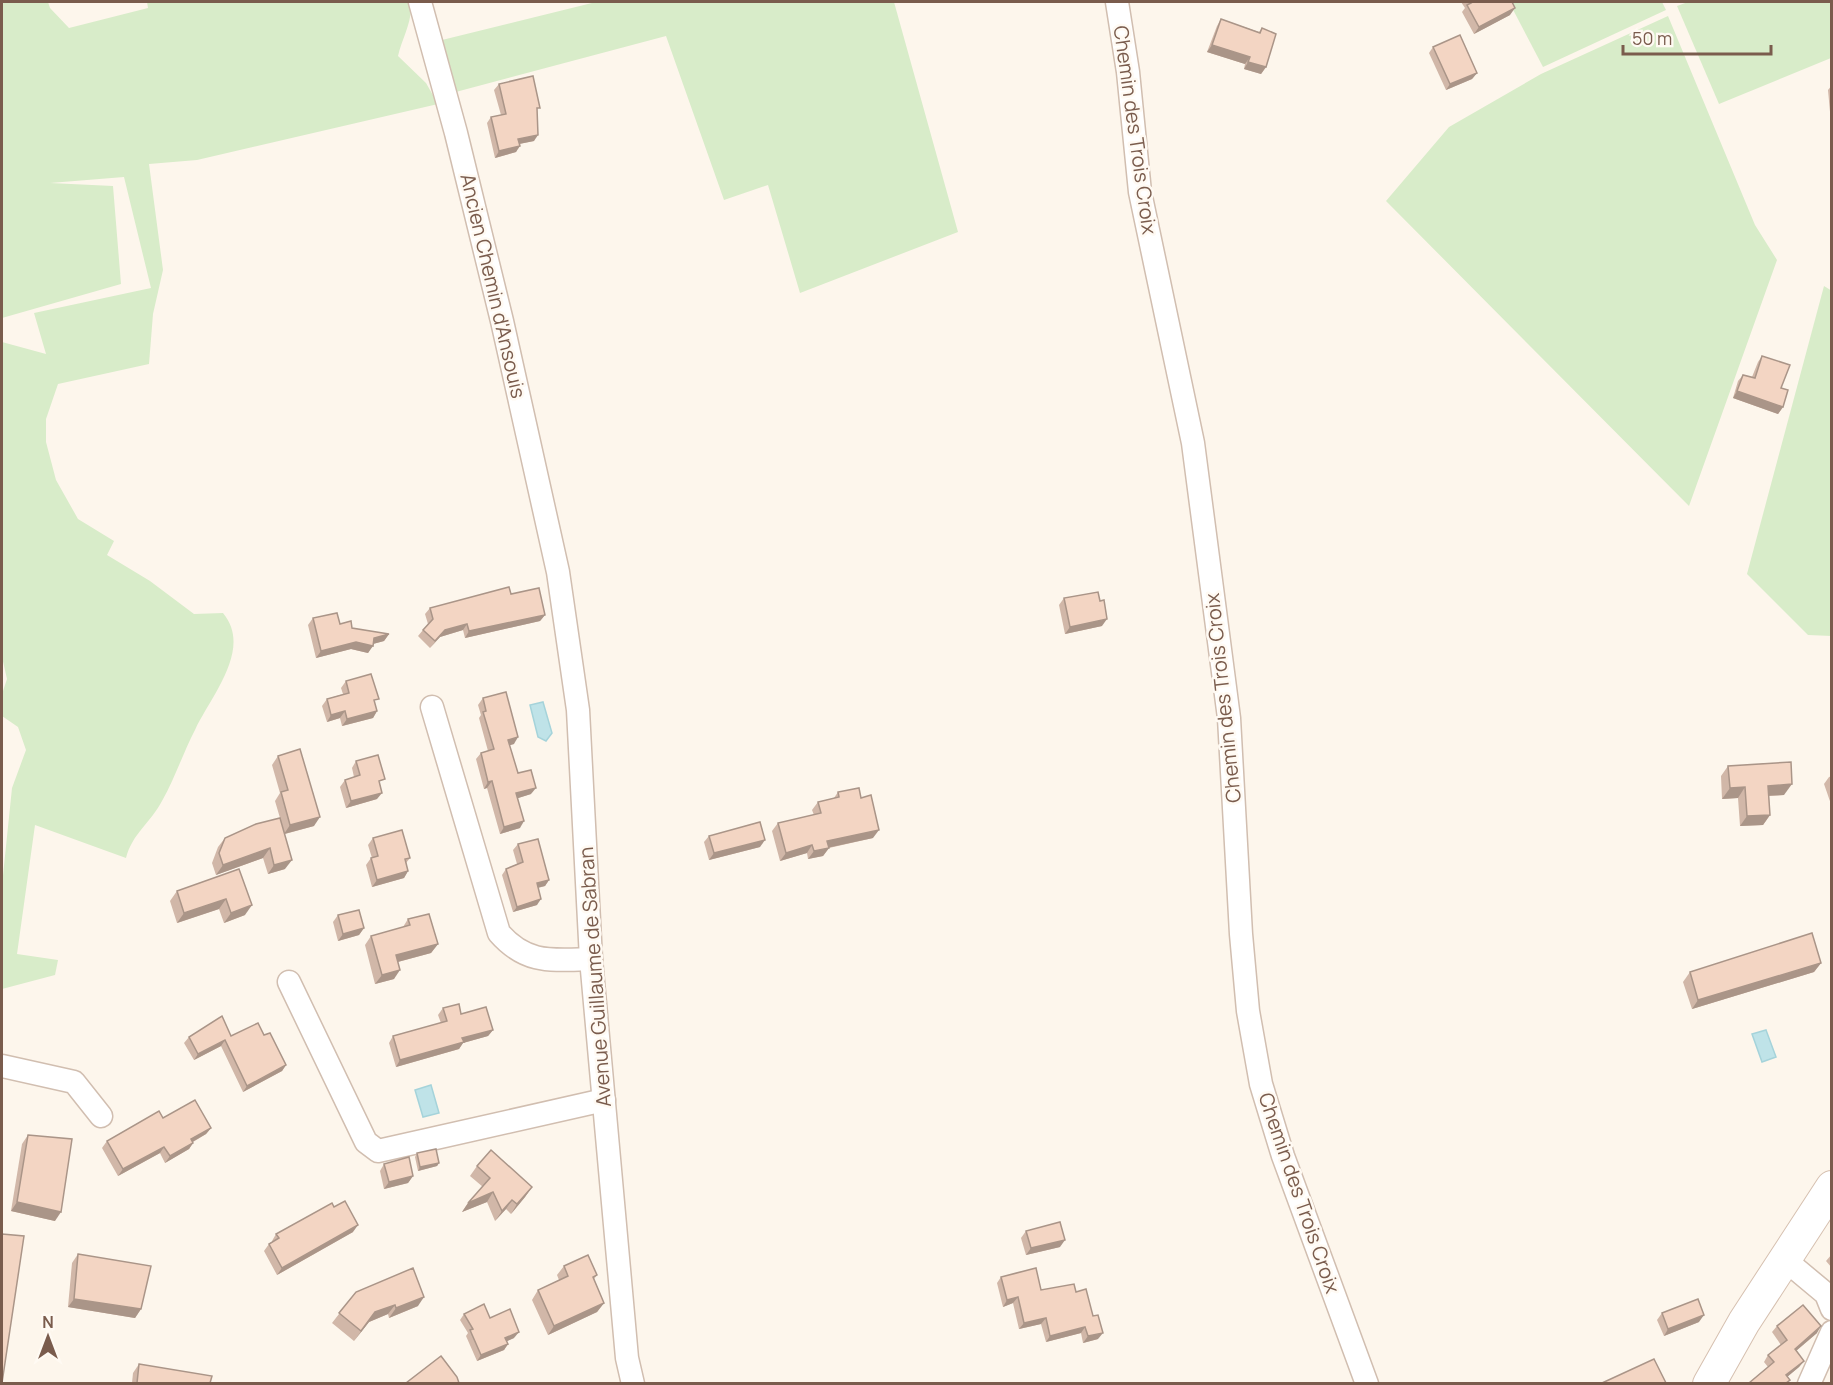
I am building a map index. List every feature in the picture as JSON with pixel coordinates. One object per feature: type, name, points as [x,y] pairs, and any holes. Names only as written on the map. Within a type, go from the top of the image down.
[{"type":"main road","points":[[1709,1383],[1744,1322],[1832,1186]]},
{"type":"street","name":"Ancien Chemin d'Ansouis","points":[[420,2],[489,266],[558,572]]},
{"type":"street","name":"Chemin des Trois Croix","points":[[1117,2],[1128,72],[1140,192],[1196,466],[1229,718],[1241,934],[1248,1011],[1262,1084],[1281,1148],[1367,1383]]},
{"type":"street","name":"Avenue Guillaume de Sabran","points":[[558,572],[578,710],[591,959],[627,1358],[633,1383]]},
{"type":"street","points":[[432,707],[499,933],[511,947],[532,957],[548,960],[591,959]]},
{"type":"street","points":[[289,982],[366,1142],[378,1151],[604,1100]]},
{"type":"street","points":[[2,1066],[74,1082],[100,1116]]},
{"type":"street","points":[[1784,1259],[1826,1294],[1832,1309]]},
{"type":"street","points":[[1809,1383],[1832,1332]]},
{"type":"green space","points":[[2,2],[48,2],[50,8],[69,28],[148,8],[147,2],[410,2],[409,22],[398,56],[426,83],[438,104],[197,160],[149,164],[163,270],[153,314],[149,364],[58,384],[46,419],[46,442],[56,480],[78,519],[114,541],[107,555],[150,581],[194,614],[223,613],[231,627],[234,642],[232,657],[167,792],[137,835],[126,858],[35,825],[17,954],[58,960],[55,975],[2,989],[2,885],[12,788],[26,750],[18,727],[2,716],[2,694],[7,679],[2,657],[2,342],[46,354],[34,313],[151,288],[124,177],[50,183],[113,186],[121,284],[2,318]]},
{"type":"green space","points":[[596,2],[894,2],[958,232],[800,293],[768,185],[724,200],[666,36],[452,93],[442,40]]},
{"type":"green space","points":[[1509,2],[1662,2],[1666,10],[1543,67]]},
{"type":"green space","points":[[1688,2],[1831,2],[1831,58],[1719,104],[1677,6]]},
{"type":"green space","points":[[1668,16],[1755,225],[1777,260],[1689,506],[1386,201],[1449,127],[1541,74]]},
{"type":"green space","points":[[1824,286],[1832,291],[1832,636],[1808,635],[1747,574]]},
{"type":"water","points":[[543,702],[552,733],[546,741],[538,737],[530,705]]},
{"type":"water","points":[[1766,1030],[1776,1057],[1762,1062],[1752,1034]]},
{"type":"water","points":[[431,1085],[439,1113],[423,1117],[415,1090]]},
{"type":"building","points":[[1470,2],[1512,2],[1515,8],[1479,27],[1467,5]]},
{"type":"building","points":[[1221,19],[1260,33],[1262,28],[1276,34],[1266,67],[1248,62],[1250,57],[1212,45]]},
{"type":"building","points":[[1460,35],[1477,73],[1450,84],[1433,47]]},
{"type":"building","points":[[533,76],[540,108],[537,108],[538,135],[518,139],[520,146],[499,151],[491,117],[506,114],[499,84]]},
{"type":"building","points":[[1762,356],[1790,365],[1781,388],[1788,390],[1783,407],[1737,391],[1743,375],[1755,378]]},
{"type":"building","points":[[509,587],[511,594],[539,588],[545,615],[469,631],[467,624],[445,630],[435,641],[423,630],[433,619],[430,608]]},
{"type":"building","points":[[1098,592],[1100,601],[1104,600],[1107,619],[1070,627],[1064,598]]},
{"type":"building","points":[[337,613],[340,624],[351,621],[352,628],[389,634],[374,638],[373,646],[356,642],[321,651],[313,618]]},
{"type":"building","points":[[371,674],[379,699],[374,700],[377,711],[347,719],[345,711],[331,715],[327,699],[349,693],[346,681]]},
{"type":"building","points":[[506,692],[518,737],[508,740],[518,773],[531,770],[536,788],[516,793],[524,821],[504,827],[492,781],[488,782],[481,753],[494,749],[483,712],[486,711],[483,698]]},
{"type":"building","points":[[300,749],[320,817],[290,825],[281,792],[288,790],[278,756]]},
{"type":"building","points":[[378,755],[385,779],[379,781],[382,793],[351,801],[345,780],[360,775],[356,761]]},
{"type":"building","points":[[1791,762],[1792,784],[1768,786],[1770,815],[1747,816],[1745,787],[1730,788],[1728,766]]},
{"type":"building","points":[[859,788],[861,798],[871,795],[879,830],[827,841],[829,848],[814,851],[812,845],[786,853],[778,823],[821,813],[818,802],[839,797],[838,792]]},
{"type":"building","points":[[280,818],[292,860],[274,865],[270,848],[223,865],[219,853],[225,838],[256,824]]},
{"type":"building","points":[[760,822],[765,840],[714,853],[709,836]]},
{"type":"building","points":[[402,830],[410,858],[405,859],[408,871],[377,880],[371,858],[378,856],[373,838]]},
{"type":"building","points":[[538,839],[549,880],[537,883],[541,899],[517,907],[506,869],[523,862],[518,844]]},
{"type":"building","points":[[239,869],[252,905],[231,913],[226,899],[184,913],[177,891]]},
{"type":"building","points":[[359,910],[364,928],[343,934],[338,915]]},
{"type":"building","points":[[429,914],[438,944],[396,955],[400,970],[382,975],[371,936],[410,925],[408,919]]},
{"type":"building","points":[[1812,933],[1821,963],[1698,1000],[1690,972]]},
{"type":"building","points":[[459,1004],[461,1014],[486,1007],[493,1030],[462,1038],[464,1042],[400,1060],[393,1036],[447,1021],[443,1008]]},
{"type":"building","points":[[222,1016],[231,1036],[258,1023],[264,1035],[270,1033],[286,1065],[247,1086],[225,1040],[198,1054],[189,1037]]},
{"type":"building","points":[[195,1100],[211,1128],[191,1139],[193,1143],[170,1156],[164,1147],[123,1169],[107,1141],[159,1111],[163,1118]]},
{"type":"building","points":[[28,1135],[72,1139],[61,1212],[17,1202]]},
{"type":"building","points":[[436,1149],[439,1163],[420,1167],[417,1153]]},
{"type":"building","points":[[491,1150],[532,1187],[517,1204],[512,1200],[502,1211],[493,1192],[468,1203],[490,1178],[477,1166]]},
{"type":"building","points":[[409,1157],[413,1176],[389,1182],[384,1164]]},
{"type":"building","points":[[345,1201],[358,1225],[282,1268],[269,1244],[279,1238],[276,1234],[332,1203],[334,1207]]},
{"type":"building","points":[[1060,1222],[1065,1240],[1031,1248],[1026,1231]]},
{"type":"building","points":[[2,1234],[24,1236],[2,1383]]},
{"type":"building","points":[[78,1254],[151,1266],[141,1309],[74,1299]]},
{"type":"building","points":[[588,1255],[597,1275],[593,1277],[604,1303],[554,1326],[538,1290],[568,1276],[564,1266]]},
{"type":"building","points":[[413,1268],[424,1297],[396,1308],[395,1305],[375,1312],[361,1331],[339,1313],[356,1292]]},
{"type":"building","points":[[1036,1268],[1041,1290],[1074,1284],[1076,1292],[1086,1289],[1093,1316],[1098,1315],[1103,1333],[1088,1336],[1085,1327],[1050,1336],[1046,1318],[1024,1323],[1018,1297],[1007,1300],[1001,1277]]},
{"type":"building","points":[[1698,1299],[1704,1315],[1668,1329],[1662,1313]]},
{"type":"building","points":[[484,1304],[490,1318],[510,1309],[519,1332],[505,1338],[508,1344],[481,1355],[470,1330],[473,1329],[464,1314]]},
{"type":"building","points":[[1803,1305],[1821,1326],[1795,1349],[1804,1361],[1786,1375],[1790,1380],[1786,1383],[1749,1383],[1774,1362],[1768,1355],[1787,1340],[1777,1326]]},
{"type":"building","points":[[441,1356],[459,1383],[406,1383]]},
{"type":"building","points":[[1654,1359],[1666,1383],[1602,1383]]},
{"type":"building","points":[[139,1364],[212,1376],[210,1383],[137,1383]]}]
